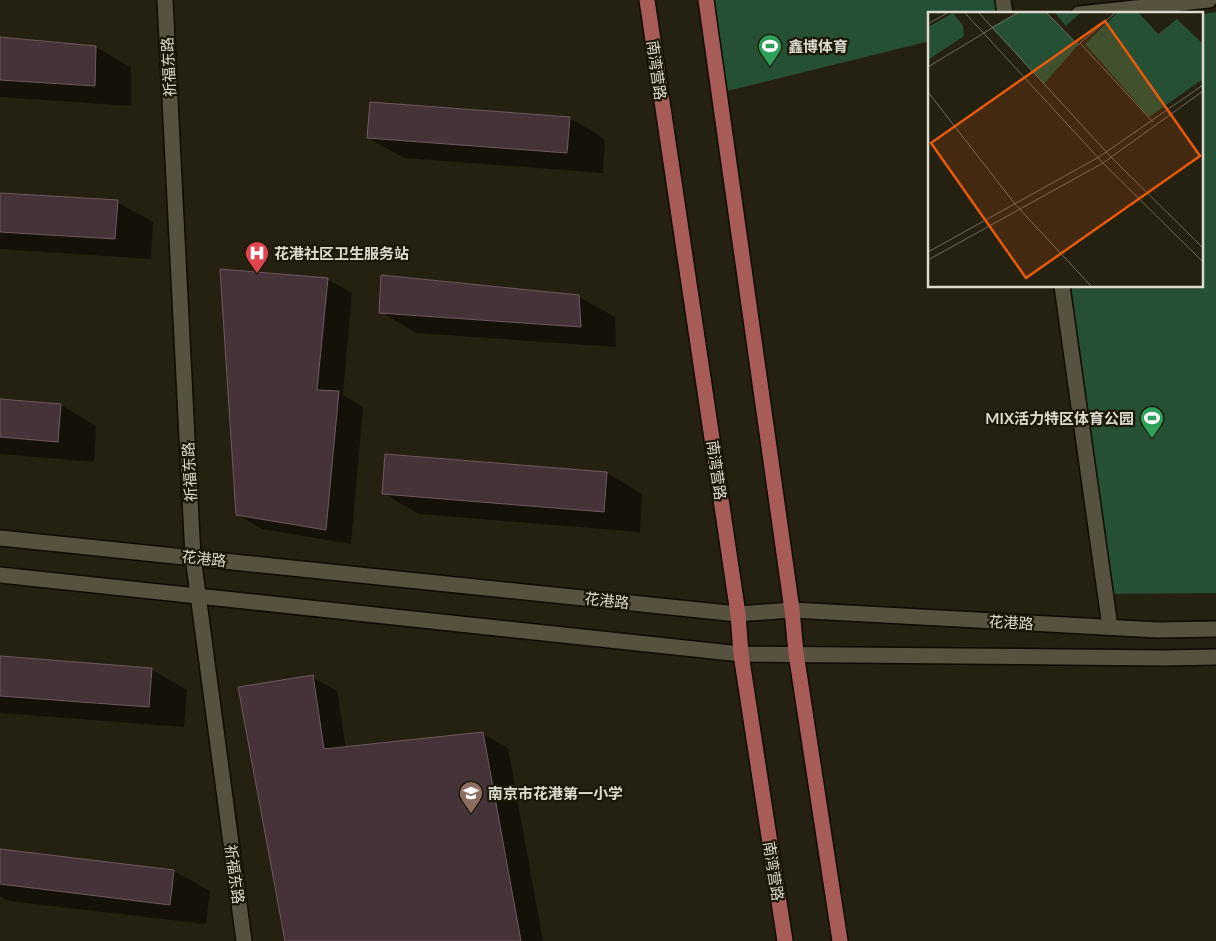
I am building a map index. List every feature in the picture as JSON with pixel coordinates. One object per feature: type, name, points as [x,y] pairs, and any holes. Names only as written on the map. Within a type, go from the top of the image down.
[{"type":"main road","name":"南湾营路","points":[[647,0],[738,614],[741,654],[785,941]]},
{"type":"main road","points":[[706,0],[792,610],[796,653],[840,941]]},
{"type":"street","name":"祈福东路","points":[[165,0],[193,557],[244,941]]},
{"type":"street","points":[[1098,12],[1209,0]]},
{"type":"street","points":[[1062,288],[1110,627]]},
{"type":"street","name":"花港路","points":[[0,538],[738,614],[792,610],[1158,630],[1216,629]]},
{"type":"street","points":[[0,575],[741,654],[1216,657]]},
{"type":"green space","name":"鑫博体育","points":[[706,0],[1003,0],[1005,12],[928,12],[928,41],[719,93]]},
{"type":"green space","name":"MIX活力特区体育公园","points":[[1216,12],[1216,593],[1106,594],[1071,288],[1204,288],[1204,14]]},
{"type":"building","points":[[0,37],[96,46],[95,86],[0,80]]},
{"type":"building","points":[[370,102],[570,117],[567,153],[367,138]]},
{"type":"building","points":[[0,193],[118,200],[115,239],[0,232]]},
{"type":"building","points":[[220,269],[328,278],[317,390],[339,391],[326,530],[236,515]]},
{"type":"building","points":[[381,275],[579,295],[581,327],[379,313]]},
{"type":"building","points":[[0,399],[61,404],[58,442],[0,437]]},
{"type":"building","points":[[385,454],[607,472],[604,512],[382,494]]},
{"type":"building","points":[[0,656],[152,668],[149,707],[0,696]]},
{"type":"building","points":[[313,675],[324,749],[483,732],[521,941],[285,941],[238,687]]},
{"type":"building","points":[[0,849],[174,870],[170,905],[0,884]]},
{"type":"place","name":"鑫博体育","points":[[770,67]]},
{"type":"place","name":"花港社区卫生服务站","points":[[257,274]]},
{"type":"place","name":"MIX活力特区体育公园","points":[[1152,439]]},
{"type":"place","name":"南京市花港第一小学","points":[[471,814]]}]
